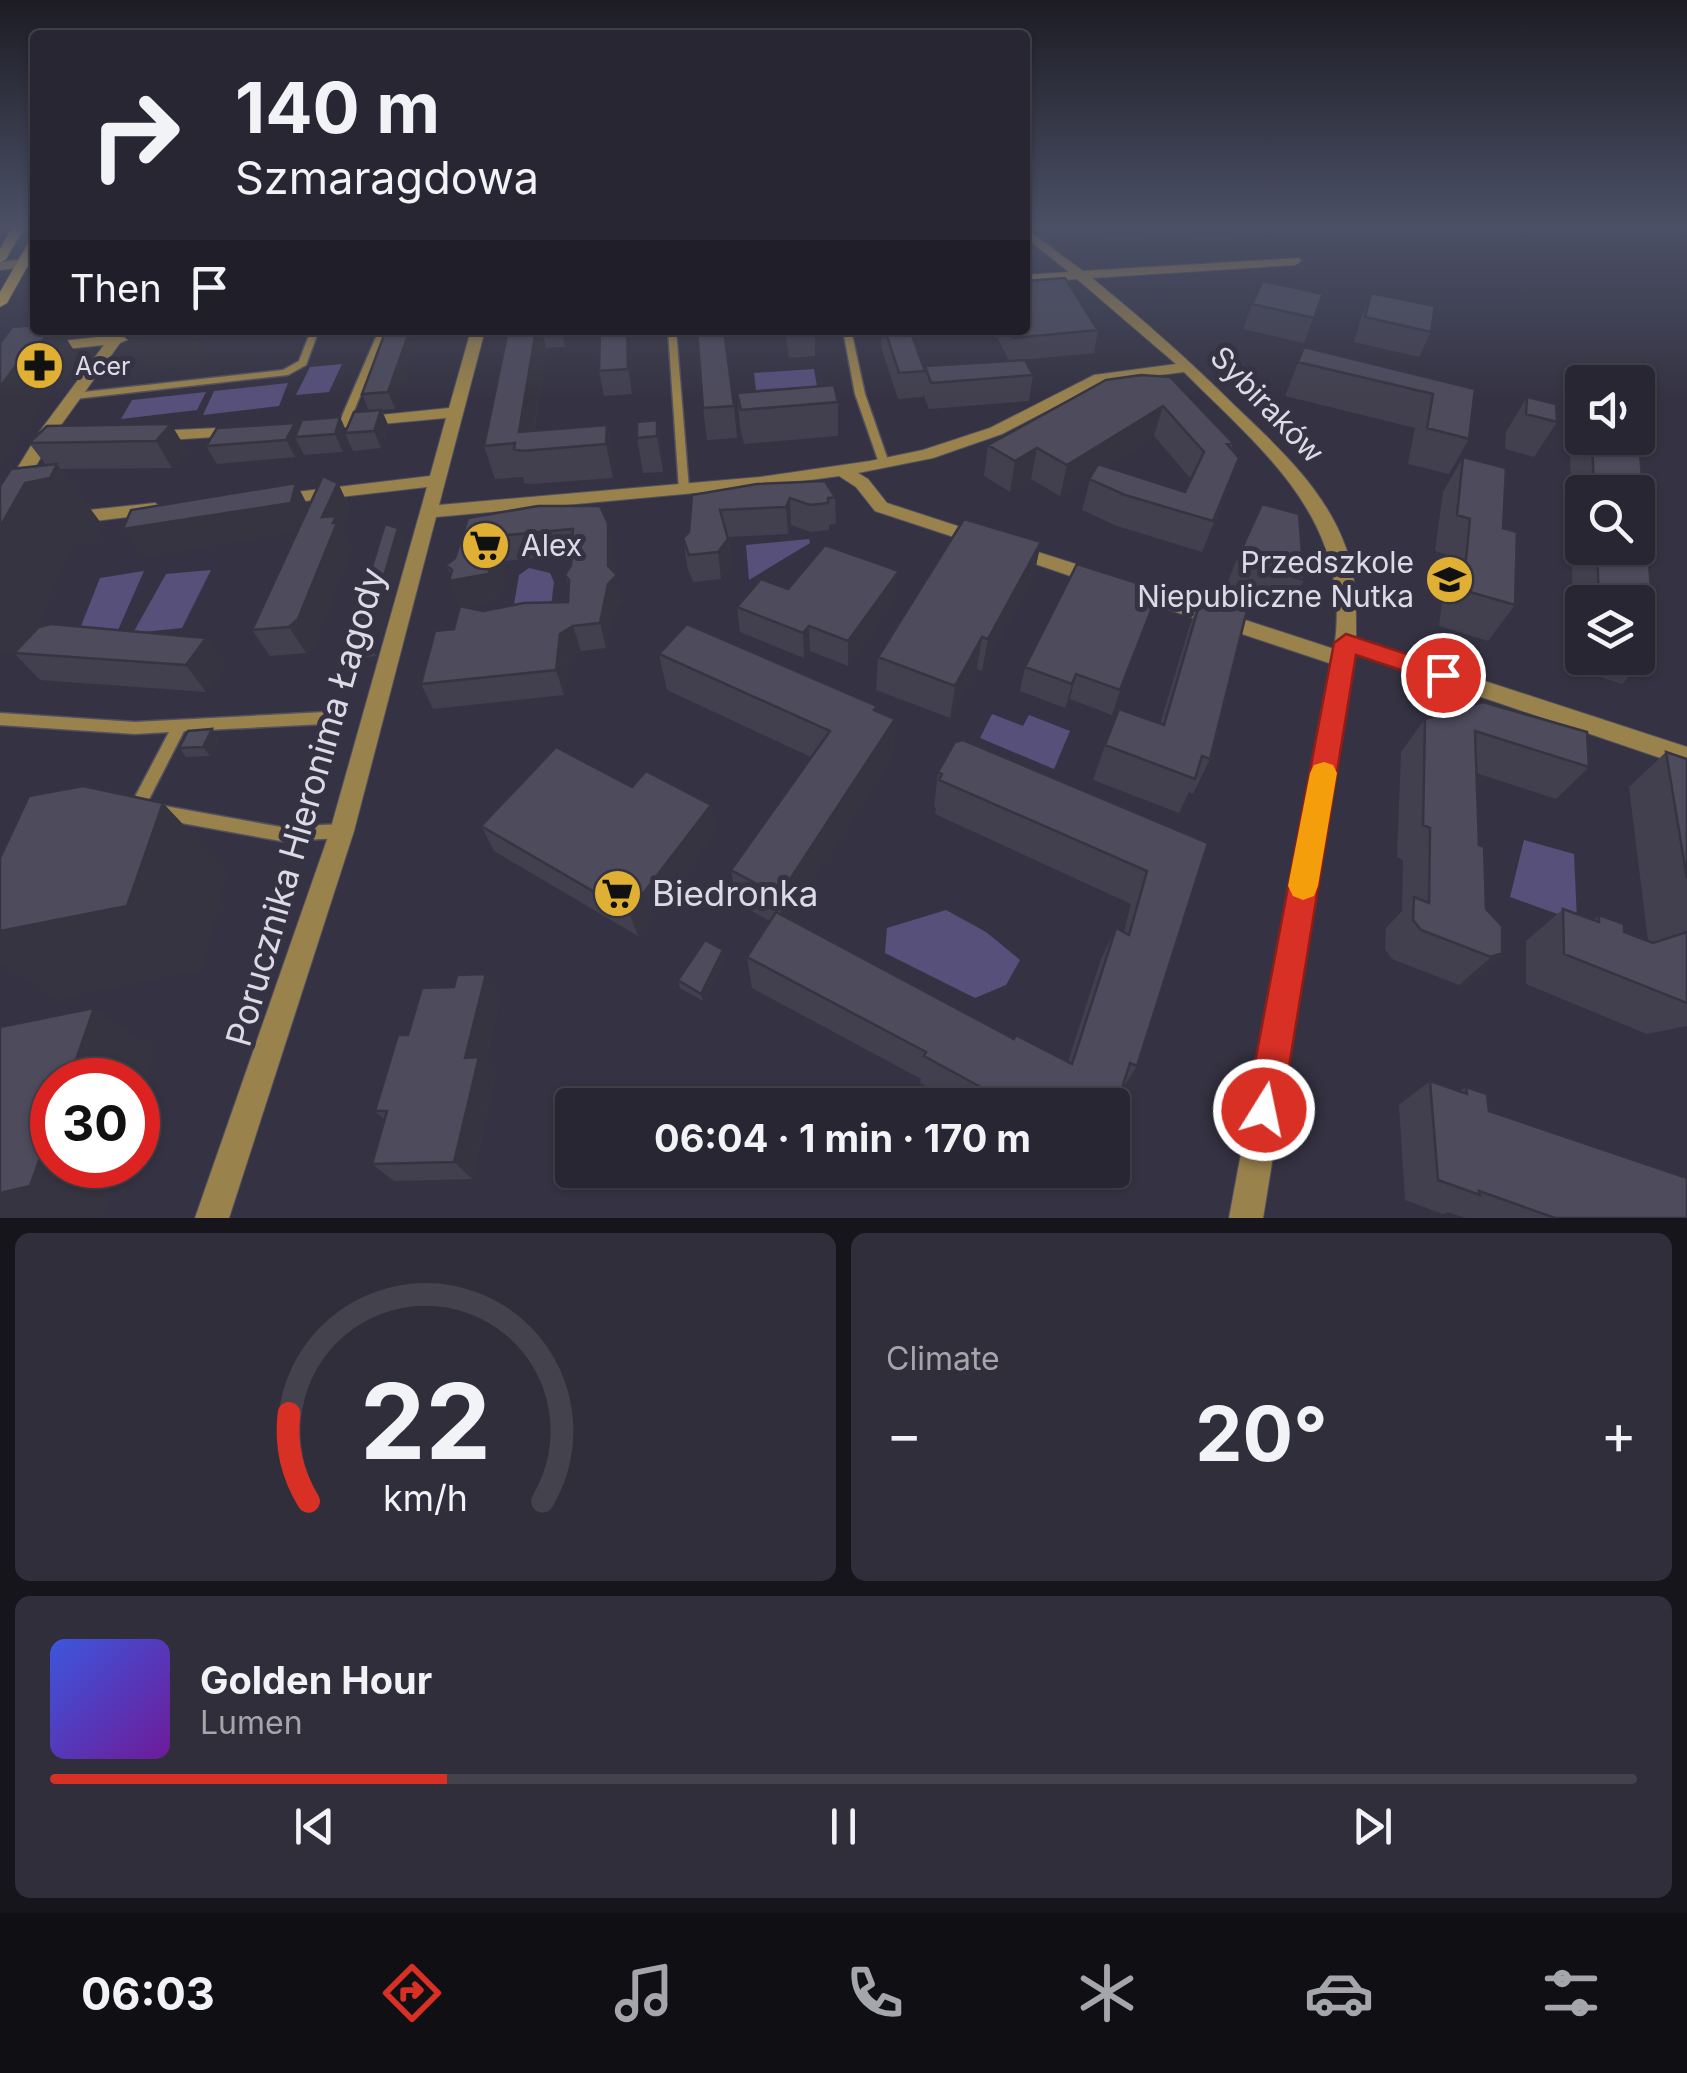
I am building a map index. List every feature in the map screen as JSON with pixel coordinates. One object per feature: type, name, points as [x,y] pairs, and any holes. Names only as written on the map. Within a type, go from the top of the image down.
[{"type":"street","name":"Sybiraków","points":[[1094,285],[1189,367],[1290,467],[1326,522],[1346,583],[1345,652],[1246,1218]]},
{"type":"street","name":"Porucznika Hieronima Łagody","points":[[212,1218],[342,831],[477,335]]},
{"type":"street","points":[[0,352],[134,337]]},
{"type":"street","points":[[2,510],[55,438],[74,396],[116,340]]},
{"type":"street","points":[[428,512],[872,471],[996,431],[1098,378],[1189,367]]},
{"type":"street","points":[[295,427],[455,412]]},
{"type":"street","points":[[133,437],[264,430]]},
{"type":"street","points":[[872,471],[872,500],[886,508],[1687,757]]},
{"type":"street","points":[[261,501],[436,481]]},
{"type":"street","points":[[55,520],[169,509]]},
{"type":"lane","points":[[74,396],[286,373],[303,362],[313,335]]},
{"type":"lane","points":[[344,423],[381,335]]},
{"type":"lane","points":[[672,335],[684,489]]},
{"type":"lane","points":[[848,335],[872,471]]},
{"type":"lane","points":[[0,719],[179,727],[325,718]]},
{"type":"lane","points":[[134,812],[179,727]]},
{"type":"lane","points":[[117,816],[134,812],[194,816],[281,834],[342,831]]},
{"type":"shaded area","points":[[342,364],[329,392],[296,395],[310,367]]},
{"type":"shaded area","points":[[814,369],[817,386],[756,390],[754,373]]},
{"type":"shaded area","points":[[288,383],[279,406],[203,415],[214,391]]},
{"type":"shaded area","points":[[206,392],[197,410],[121,419],[132,400]]},
{"type":"shaded area","points":[[809,539],[810,543],[749,580],[746,545]]},
{"type":"shaded area","points":[[529,568],[550,573],[554,582],[551,606],[513,610],[519,575]]},
{"type":"shaded area","points":[[211,570],[182,628],[133,633],[166,574]]},
{"type":"shaded area","points":[[144,571],[118,630],[79,631],[100,578]]},
{"type":"shaded area","points":[[992,714],[1023,726],[1029,715],[1070,731],[1054,769],[980,738]]},
{"type":"shaded area","points":[[1524,840],[1574,854],[1577,921],[1510,897]]},
{"type":"shaded area","points":[[946,910],[986,932],[1020,960],[1006,985],[975,998],[885,953],[887,928]]},
{"type":"building","points":[[1030,285],[1069,285],[1098,330],[1013,338],[1012,335],[1030,335]]},
{"type":"building","points":[[1261,285],[1323,294],[1314,318],[1252,304]]},
{"type":"building","points":[[1371,293],[1435,306],[1431,332],[1365,317]]},
{"type":"building","points":[[30,325],[30,335],[47,335],[40,344],[31,345],[0,387],[0,343],[12,327]]},
{"type":"building","points":[[384,335],[408,335],[388,392],[362,394]]},
{"type":"building","points":[[507,335],[535,335],[519,432],[607,425],[606,444],[522,451],[514,449],[515,443],[484,446]]},
{"type":"building","points":[[600,335],[627,335],[628,369],[599,371]]},
{"type":"building","points":[[697,335],[725,335],[734,406],[703,408]]},
{"type":"building","points":[[887,335],[912,335],[925,371],[899,373]]},
{"type":"building","points":[[1304,347],[1475,389],[1469,439],[1427,428],[1433,394],[1298,362]]},
{"type":"building","points":[[1025,360],[1033,375],[931,383],[925,366]]},
{"type":"building","points":[[1141,375],[1170,377],[1233,443],[1227,444],[1239,458],[1213,521],[1125,495],[1089,479],[1098,464],[1185,492],[1204,452],[1163,406],[1067,465],[1037,448],[1015,461],[988,445],[1106,380]]},
{"type":"building","points":[[834,385],[838,402],[741,410],[737,393]]},
{"type":"building","points":[[1527,397],[1556,404],[1557,422],[1526,414]]},
{"type":"building","points":[[381,410],[374,431],[345,433],[354,412]]},
{"type":"building","points":[[340,417],[335,434],[295,437],[302,420]]},
{"type":"building","points":[[657,420],[657,436],[637,438],[637,422]]},
{"type":"building","points":[[295,423],[286,440],[206,446],[217,428]]},
{"type":"building","points":[[171,424],[156,441],[29,443],[47,426]]},
{"type":"building","points":[[1593,455],[1640,455],[1642,475],[1593,475]]},
{"type":"building","points":[[1463,457],[1506,468],[1503,528],[1517,532],[1515,605],[1463,590],[1470,519],[1457,515]]},
{"type":"building","points":[[57,464],[50,478],[25,483],[0,527],[0,486],[11,469]]},
{"type":"building","points":[[323,476],[338,483],[322,517],[336,516],[333,523],[337,523],[298,619],[289,627],[252,630]]},
{"type":"building","points":[[825,481],[835,497],[828,498],[828,503],[810,505],[790,498],[786,507],[720,510],[728,539],[718,552],[689,555],[683,538],[689,532],[692,495],[757,484]]},
{"type":"building","points":[[296,483],[291,503],[123,529],[131,510]]},
{"type":"building","points":[[1262,504],[1299,514],[1304,580],[1237,559]]},
{"type":"building","points":[[538,506],[600,506],[608,523],[608,566],[617,575],[608,584],[600,623],[573,626],[560,634],[556,670],[421,684],[435,631],[454,629],[460,606],[483,611],[524,603],[568,602],[569,580],[565,575],[571,565],[573,529],[496,536],[496,557],[488,574],[449,581],[452,570],[446,565],[455,558],[468,518]]},
{"type":"building","points":[[964,519],[1041,542],[988,639],[982,637],[955,686],[878,657]]},
{"type":"building","points":[[385,524],[398,528],[366,638],[350,639]]},
{"type":"building","points":[[825,545],[899,571],[848,641],[809,626],[803,633],[737,607],[761,579],[788,589]]},
{"type":"building","points":[[1077,564],[1159,590],[1120,690],[1076,674],[1072,684],[1025,667]]},
{"type":"building","points":[[1598,565],[1649,565],[1651,585],[1598,585]]},
{"type":"building","points":[[1203,592],[1248,606],[1210,759],[1202,756],[1195,779],[1105,745],[1119,709],[1164,725]]},
{"type":"building","points":[[51,624],[206,638],[186,665],[14,653],[39,627]]},
{"type":"building","points":[[687,624],[877,706],[874,710],[895,719],[779,896],[731,870],[830,731],[659,654]]},
{"type":"building","points":[[1483,702],[1587,732],[1589,767],[1475,731],[1479,845],[1484,847],[1486,909],[1502,926],[1502,953],[1491,957],[1421,930],[1413,920],[1414,897],[1429,903],[1430,828],[1423,825],[1425,719]]},
{"type":"building","points":[[212,729],[203,747],[179,748],[188,731]]},
{"type":"building","points":[[963,740],[1208,843],[1137,1066],[1130,1063],[1122,1088],[982,1088],[924,1056],[926,1052],[747,957],[776,912],[1014,1039],[1016,1035],[1072,1064],[1116,928],[1129,935],[1147,871],[939,780],[942,774],[938,772],[955,742]]},
{"type":"building","name":"Biedronka","points":[[556,747],[632,787],[646,771],[711,805],[629,912],[481,826]]},
{"type":"building","points":[[1666,752],[1687,759],[1687,879]]},
{"type":"building","points":[[83,786],[163,803],[127,906],[0,931],[0,858],[29,796]]},
{"type":"building","points":[[1563,909],[1599,922],[1599,915],[1624,924],[1624,932],[1653,943],[1687,932],[1687,1003],[1564,954]]},
{"type":"building","points":[[705,940],[723,950],[701,994],[678,980]]},
{"type":"building","points":[[486,974],[465,1058],[479,1057],[454,1162],[372,1164],[387,1111],[375,1111],[398,1035],[408,1035],[422,988],[454,987],[457,975]]},
{"type":"building","points":[[94,1008],[77,1058],[30,1058],[30,1186],[0,1193],[0,1027]]},
{"type":"building","points":[[1430,1081],[1467,1094],[1466,1087],[1487,1094],[1489,1111],[1687,1178],[1687,1218],[1555,1218],[1438,1180]]},
{"type":"slow traffic","points":[[1303,886],[1324,773]]},
{"type":"place","name":"Acer","points":[[40,366]]},
{"type":"place","name":"Alex","points":[[486,546]]},
{"type":"place","name":"Przedszkole Niepubliczne Nutka","points":[[1449,580]]},
{"type":"place","name":"Biedronka","points":[[617,894]]},
{"type":"route","points":[[1264,1110],[1346,643],[1443,675]]}]
